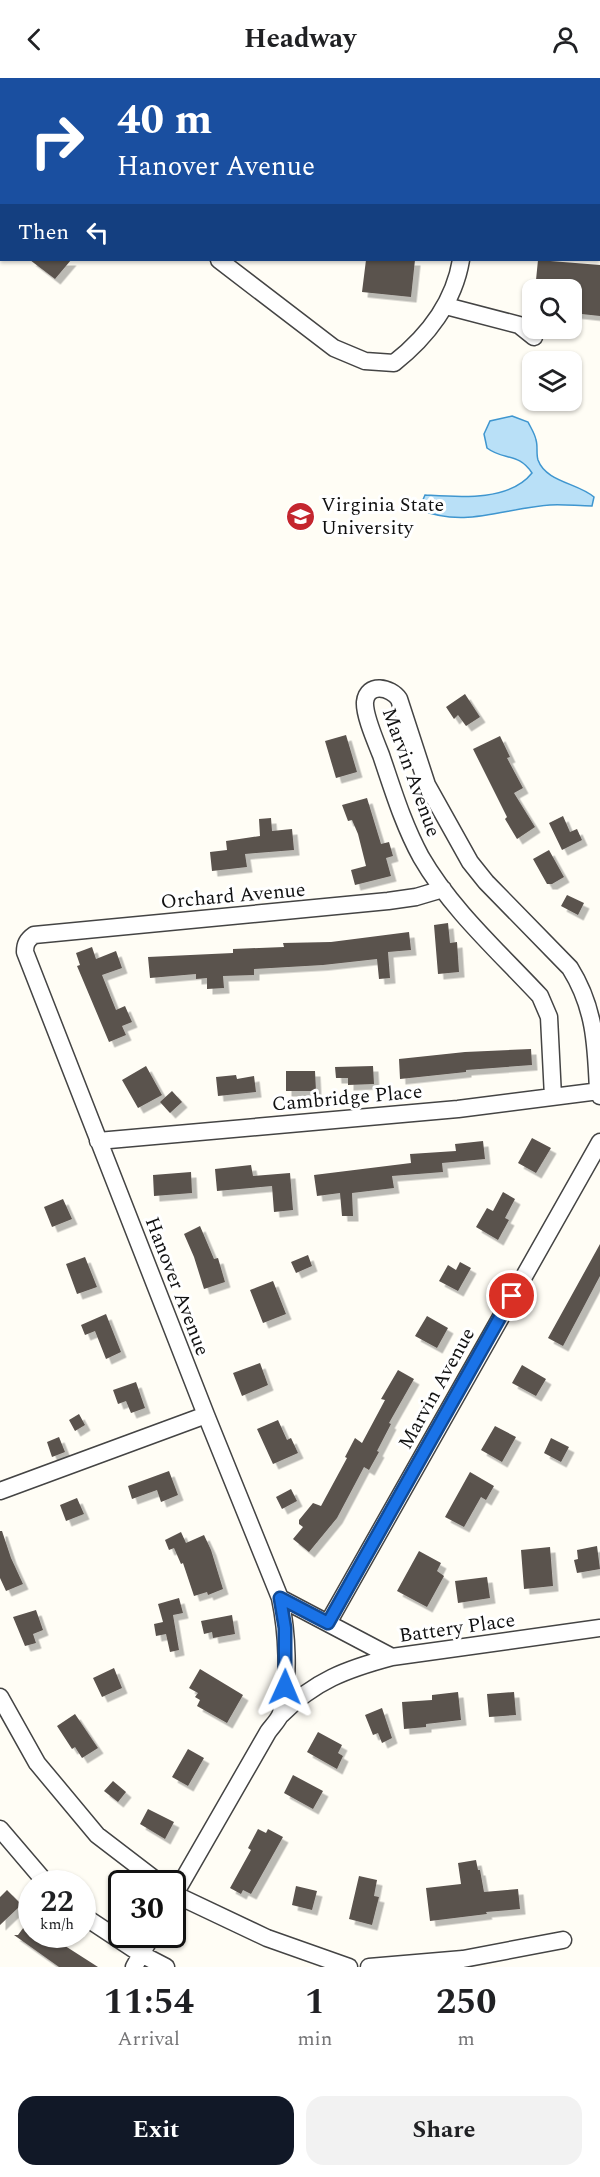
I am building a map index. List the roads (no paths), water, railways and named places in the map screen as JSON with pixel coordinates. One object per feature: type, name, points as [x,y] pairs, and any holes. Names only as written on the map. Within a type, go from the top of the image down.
[{"type":"street","points":[[220,261],[334,348],[365,361],[394,363],[410,349],[446,306],[461,261]]},
{"type":"street","points":[[446,306],[522,327]]},
{"type":"street","name":"Marvin Avenue","points":[[553,1097],[549,1017],[545,1005],[540,996],[443,889],[422,859],[407,828],[365,703],[368,696],[379,688],[387,688],[399,699],[427,785],[470,862],[486,882],[570,968],[577,980],[592,1020],[599,1093]]},
{"type":"street","name":"Orchard Avenue","points":[[28,939],[34,934],[388,901],[416,897],[443,889]]},
{"type":"street","name":"Hanover Avenue","points":[[28,939],[24,952],[280,1598]]},
{"type":"street","name":"Cambridge Place","points":[[98,1141],[458,1109],[599,1093]]},
{"type":"street","name":"Marvin Avenue","points":[[328,1623],[600,1143]]},
{"type":"street","points":[[0,1491],[206,1415]]},
{"type":"street","points":[[280,1598],[328,1623]]},
{"type":"street","points":[[280,1598],[285,1628],[285,1687],[281,1715]]},
{"type":"street","name":"Battery Place","points":[[328,1623],[392,1657],[600,1628]]},
{"type":"street","points":[[186,1874],[268,1732],[281,1715],[310,1690],[333,1676],[354,1667],[392,1657]]},
{"type":"street","points":[[0,1697],[37,1763],[97,1834],[143,1870]]},
{"type":"street","points":[[0,1829],[35,1870]]},
{"type":"street","points":[[186,1902],[267,1938],[350,1967]]},
{"type":"street","points":[[96,1926],[138,1961],[166,1967]]},
{"type":"street","points":[[369,1967],[463,1959],[563,1940]]},
{"type":"water","points":[[512,416],[528,422],[535,438],[538,460],[542,467],[555,478],[580,488],[594,497],[592,506],[550,505],[468,517],[436,515],[419,509],[425,495],[467,497],[497,493],[510,489],[532,473],[527,466],[516,459],[487,448],[484,434],[490,421]]},
{"type":"place","name":"Virginia State University","points":[[300,516]]}]
